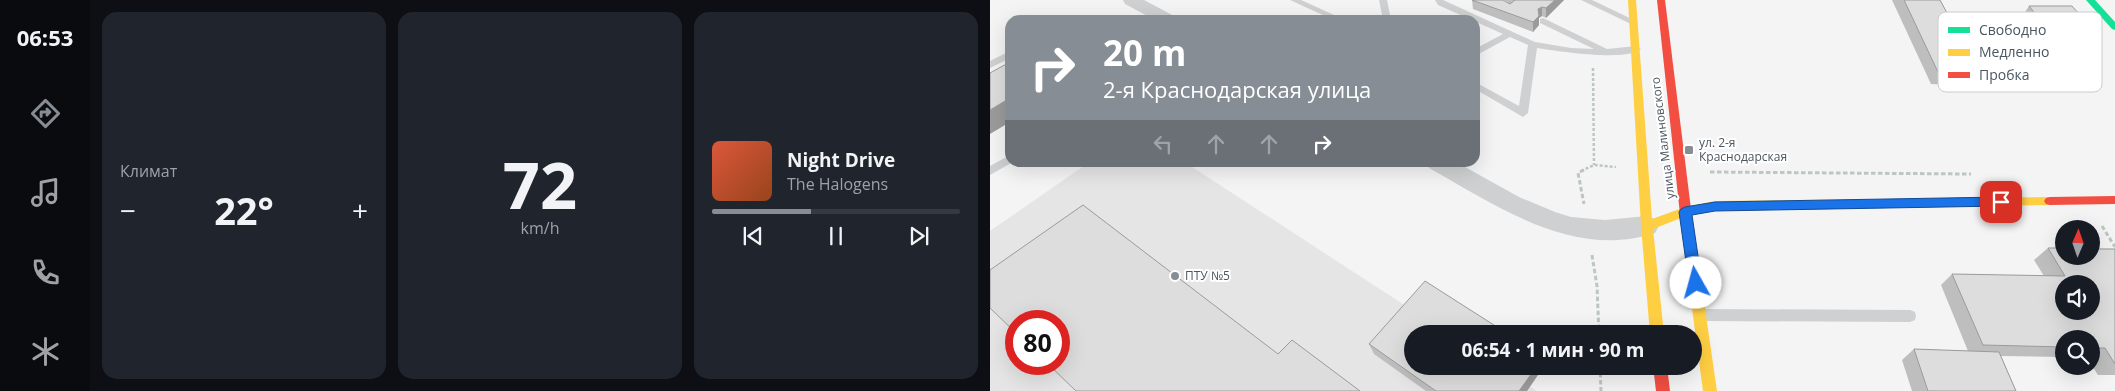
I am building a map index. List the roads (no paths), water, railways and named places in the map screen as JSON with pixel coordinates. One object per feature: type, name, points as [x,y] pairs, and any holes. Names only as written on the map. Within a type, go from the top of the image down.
[{"type":"main road","name":"улица Малиновского","points":[[1632,0],[1656,325]]},
{"type":"main road","name":"улица Малиновского","points":[[1661,0],[1685,212],[1710,391]]},
{"type":"main road","points":[[2090,0],[2101,12]]},
{"type":"main road","points":[[2102,13],[2115,27]]},
{"type":"main road","points":[[1648,226],[1685,212],[1715,206],[2115,200]]},
{"type":"main road","points":[[1661,375],[1663,391]]},
{"type":"street","points":[[1131,0],[1159,15]]},
{"type":"street","points":[[1446,167],[1536,215],[1561,224],[1588,229],[1618,230],[1648,226]]},
{"type":"lane","points":[[1294,0],[1330,15]]},
{"type":"lane","points":[[1383,0],[1386,15]]},
{"type":"lane","points":[[1438,0],[1469,15]]},
{"type":"lane","points":[[1584,0],[1634,22]]},
{"type":"lane","points":[[1480,20],[1533,44],[1570,51],[1607,52],[1636,49]]},
{"type":"lane","points":[[1543,22],[1607,52]]},
{"type":"lane","points":[[1480,50],[1511,33]]},
{"type":"lane","points":[[1480,88],[1523,113],[1533,44]]},
{"type":"lane","points":[[990,65],[1005,57]]},
{"type":"lane","points":[[990,171],[1005,162]]},
{"type":"lane","points":[[1700,315],[1910,316]]},
{"type":"place","name":"ул. 2-я Краснодарская","points":[[1689,150]]},
{"type":"place","name":"ПТУ №5","points":[[1175,276]]}]
